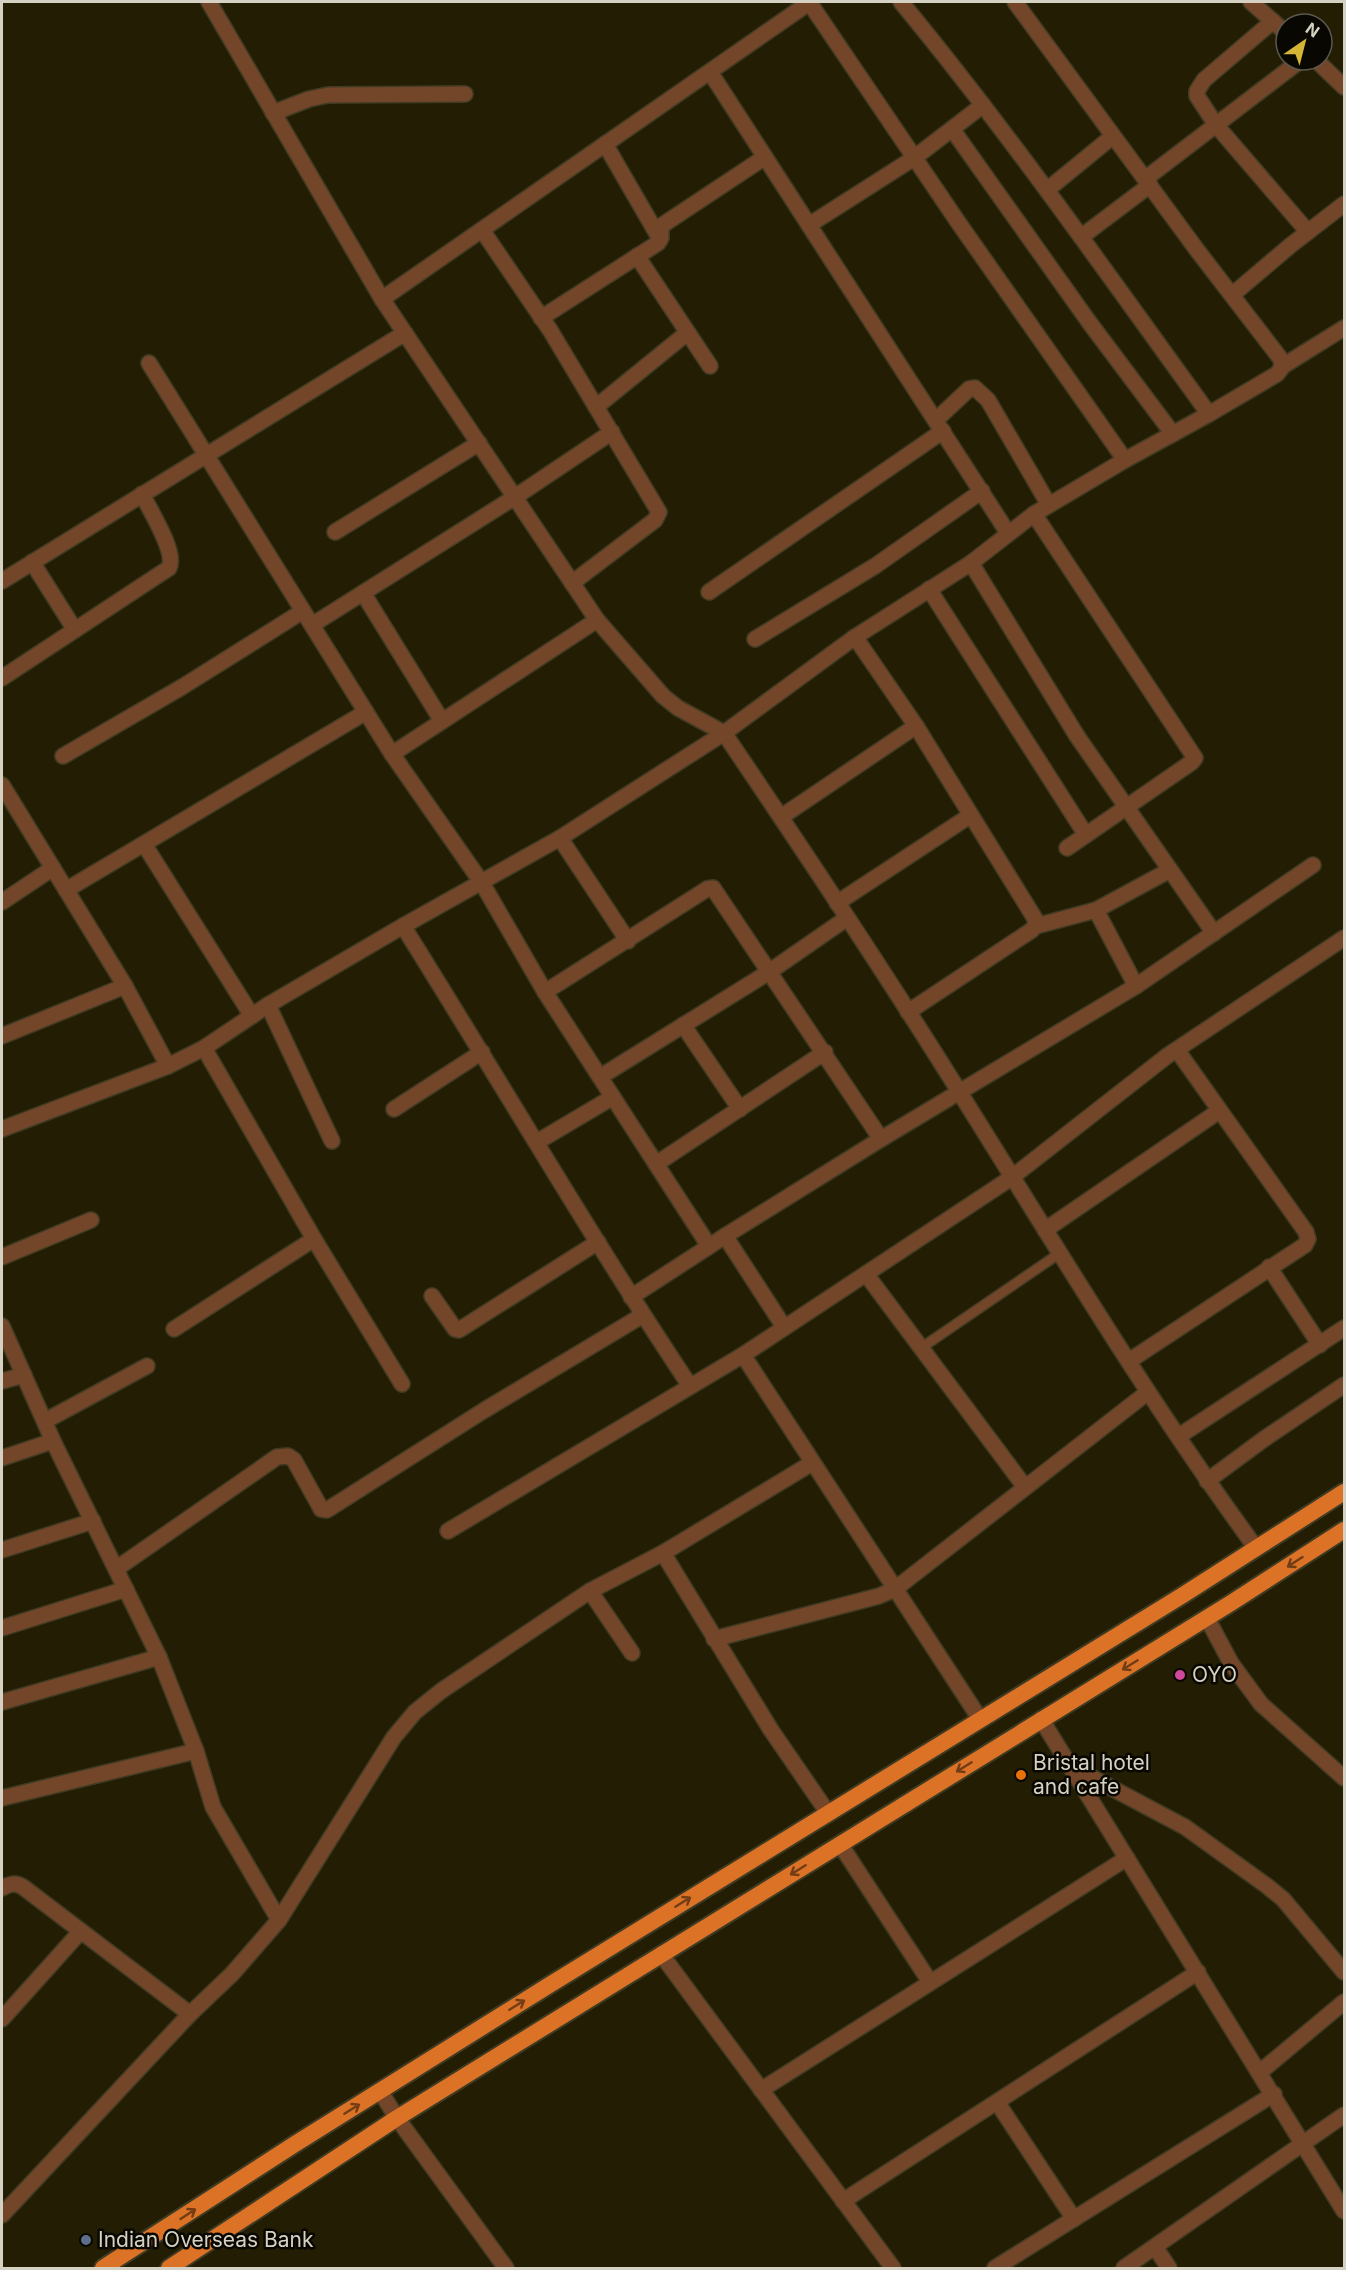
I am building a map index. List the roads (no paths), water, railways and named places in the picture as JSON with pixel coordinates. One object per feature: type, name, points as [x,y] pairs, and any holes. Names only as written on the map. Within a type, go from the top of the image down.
[{"type":"highway","points":[[103,2268],[380,2091],[1344,1492]]},
{"type":"highway","points":[[169,2268],[397,2118],[1207,1618],[1344,1530]]},
{"type":"street","points":[[209,2],[382,298],[597,620],[663,696],[678,708],[724,733],[908,1012],[1148,1392],[1207,1481],[1256,1548]]},
{"type":"street","points":[[382,298],[809,2],[914,158],[1125,460]]},
{"type":"street","points":[[901,2],[1047,190],[1209,414]]},
{"type":"street","points":[[1015,2],[1280,358],[1283,366]]},
{"type":"street","points":[[1251,2],[1273,21],[1204,80],[1197,92],[1199,101],[1216,125],[1308,232]]},
{"type":"street","points":[[710,72],[1008,533]]},
{"type":"street","points":[[1081,237],[1216,125],[1285,72]]},
{"type":"street","points":[[1328,72],[1344,87]]},
{"type":"street","points":[[273,113],[309,99],[328,95],[465,94]]},
{"type":"street","points":[[809,225],[914,158],[983,105]]},
{"type":"street","points":[[952,129],[1089,322],[1173,434]]},
{"type":"street","points":[[1047,190],[1113,136]]},
{"type":"street","points":[[605,144],[660,239]]},
{"type":"street","points":[[541,318],[658,243],[662,226],[765,157]]},
{"type":"street","points":[[1232,295],[1344,204]]},
{"type":"street","points":[[482,230],[541,318],[659,512],[655,520],[572,583]]},
{"type":"street","points":[[637,256],[710,366]]},
{"type":"street","points":[[2,1129],[168,1066],[204,1048],[268,1005],[560,838],[724,733],[855,637],[972,563],[1034,514],[1277,374],[1283,366],[1344,328]]},
{"type":"street","points":[[2,581],[405,333]]},
{"type":"street","points":[[596,407],[687,333]]},
{"type":"street","points":[[149,363],[392,754],[482,883],[545,992],[709,1246]]},
{"type":"street","points":[[709,592],[939,426],[969,389],[975,388],[988,400],[1049,505]]},
{"type":"street","points":[[312,625],[515,497],[612,432]]},
{"type":"street","points":[[335,532],[479,443]]},
{"type":"street","points":[[755,639],[875,566],[982,491]]},
{"type":"street","points":[[2,678],[163,573],[171,564],[166,542],[142,494]]},
{"type":"street","points":[[1034,514],[1195,758],[1128,808],[1067,848]]},
{"type":"street","points":[[32,562],[75,630]]},
{"type":"street","points":[[972,563],[1077,736],[1214,933]]},
{"type":"street","points":[[929,589],[1086,836]]},
{"type":"street","points":[[363,593],[442,721]]},
{"type":"street","points":[[63,756],[182,687],[303,611]]},
{"type":"street","points":[[392,754],[597,620]]},
{"type":"street","points":[[855,637],[916,726],[1036,918],[1036,926]]},
{"type":"street","points":[[66,890],[366,712]]},
{"type":"street","points":[[781,817],[916,726]]},
{"type":"street","points":[[2,785],[125,986],[168,1066]]},
{"type":"street","points":[[837,903],[971,815]]},
{"type":"street","points":[[560,838],[628,941]]},
{"type":"street","points":[[144,844],[252,1016]]},
{"type":"street","points":[[631,1298],[881,1138],[1136,986],[1313,865]]},
{"type":"street","points":[[2,902],[53,868]]},
{"type":"street","points":[[908,1012],[1036,926],[1096,909],[1170,870]]},
{"type":"street","points":[[545,992],[711,887],[825,1052],[881,1138]]},
{"type":"street","points":[[1096,909],[1136,986]]},
{"type":"street","points":[[600,1077],[769,972],[847,918]]},
{"type":"street","points":[[403,926],[631,1298],[690,1386]]},
{"type":"street","points":[[448,1531],[743,1354],[866,1274],[1011,1178],[1167,1056],[1344,938]]},
{"type":"street","points":[[2,1036],[125,986]]},
{"type":"street","points":[[268,1005],[332,1141]]},
{"type":"street","points":[[683,1025],[740,1109]]},
{"type":"street","points":[[204,1048],[314,1239],[402,1384]]},
{"type":"street","points":[[1129,1361],[1305,1245],[1308,1239],[1306,1232],[1178,1050]]},
{"type":"street","points":[[394,1109],[482,1052]]},
{"type":"street","points":[[656,1164],[825,1052]]},
{"type":"street","points":[[537,1142],[613,1097]]},
{"type":"street","points":[[1045,1230],[1219,1110]]},
{"type":"street","points":[[2,1257],[91,1220]]},
{"type":"street","points":[[725,1236],[784,1327]]},
{"type":"street","points":[[174,1329],[314,1239]]},
{"type":"street","points":[[432,1296],[455,1329],[459,1330],[598,1242]]},
{"type":"street","points":[[1269,1267],[1320,1345]]},
{"type":"street","points":[[866,1274],[1025,1487]]},
{"type":"street","points":[[116,1569],[277,1457],[288,1456],[294,1460],[321,1509],[327,1510],[483,1411],[643,1315]]},
{"type":"street","points":[[2,1326],[53,1441],[159,1657],[196,1751],[213,1807],[279,1920]]},
{"type":"street","points":[[1179,1436],[1344,1328]]},
{"type":"street","points":[[743,1354],[980,1719]]},
{"type":"street","points":[[45,1422],[147,1366]]},
{"type":"street","points":[[2,1381],[24,1375]]},
{"type":"street","points":[[1207,1481],[1344,1385]]},
{"type":"street","points":[[714,1639],[879,1596],[895,1589],[1148,1392]]},
{"type":"street","points":[[2,1458],[53,1441]]},
{"type":"street","points":[[2,2216],[190,2014],[232,1974],[279,1920],[394,1737],[415,1712],[441,1691],[590,1590],[663,1553],[812,1462]]},
{"type":"street","points":[[2,1550],[93,1521]]},
{"type":"street","points":[[663,1553],[771,1730],[828,1813]]},
{"type":"street","points":[[2,1629],[126,1589]]},
{"type":"street","points":[[590,1590],[632,1653]]},
{"type":"street","points":[[1207,1618],[1231,1663],[1261,1704],[1344,1778]]},
{"type":"street","points":[[2,1701],[159,1657]]},
{"type":"street","points":[[1041,1719],[1344,2211]]},
{"type":"street","points":[[2,1798],[196,1751]]},
{"type":"street","points":[[1071,1766],[1185,1827],[1267,1886],[1282,1899],[1344,1972]]},
{"type":"street","points":[[840,1844],[930,1982]]},
{"type":"street","points":[[761,2090],[1127,1858]]},
{"type":"street","points":[[2,1888],[17,1883],[190,2014]]},
{"type":"street","points":[[2,2019],[81,1931]]},
{"type":"street","points":[[661,1954],[893,2268]]},
{"type":"street","points":[[843,2201],[1198,1972]]},
{"type":"street","points":[[1260,2072],[1344,2002]]},
{"type":"street","points":[[380,2091],[397,2118],[506,2268]]},
{"type":"street","points":[[995,2268],[1274,2094]]},
{"type":"street","points":[[997,2102],[1074,2219]]},
{"type":"street","points":[[1124,2268],[1344,2115]]},
{"type":"street","points":[[1155,2247],[1168,2268]]},
{"type":"lane","points":[[921,1348],[1060,1253]]},
{"type":"place","name":"OYO","points":[[1180,1675]]},
{"type":"place","name":"Bristal hotel and cafe","points":[[1021,1775]]},
{"type":"place","name":"Indian Overseas Bank","points":[[86,2240]]}]
